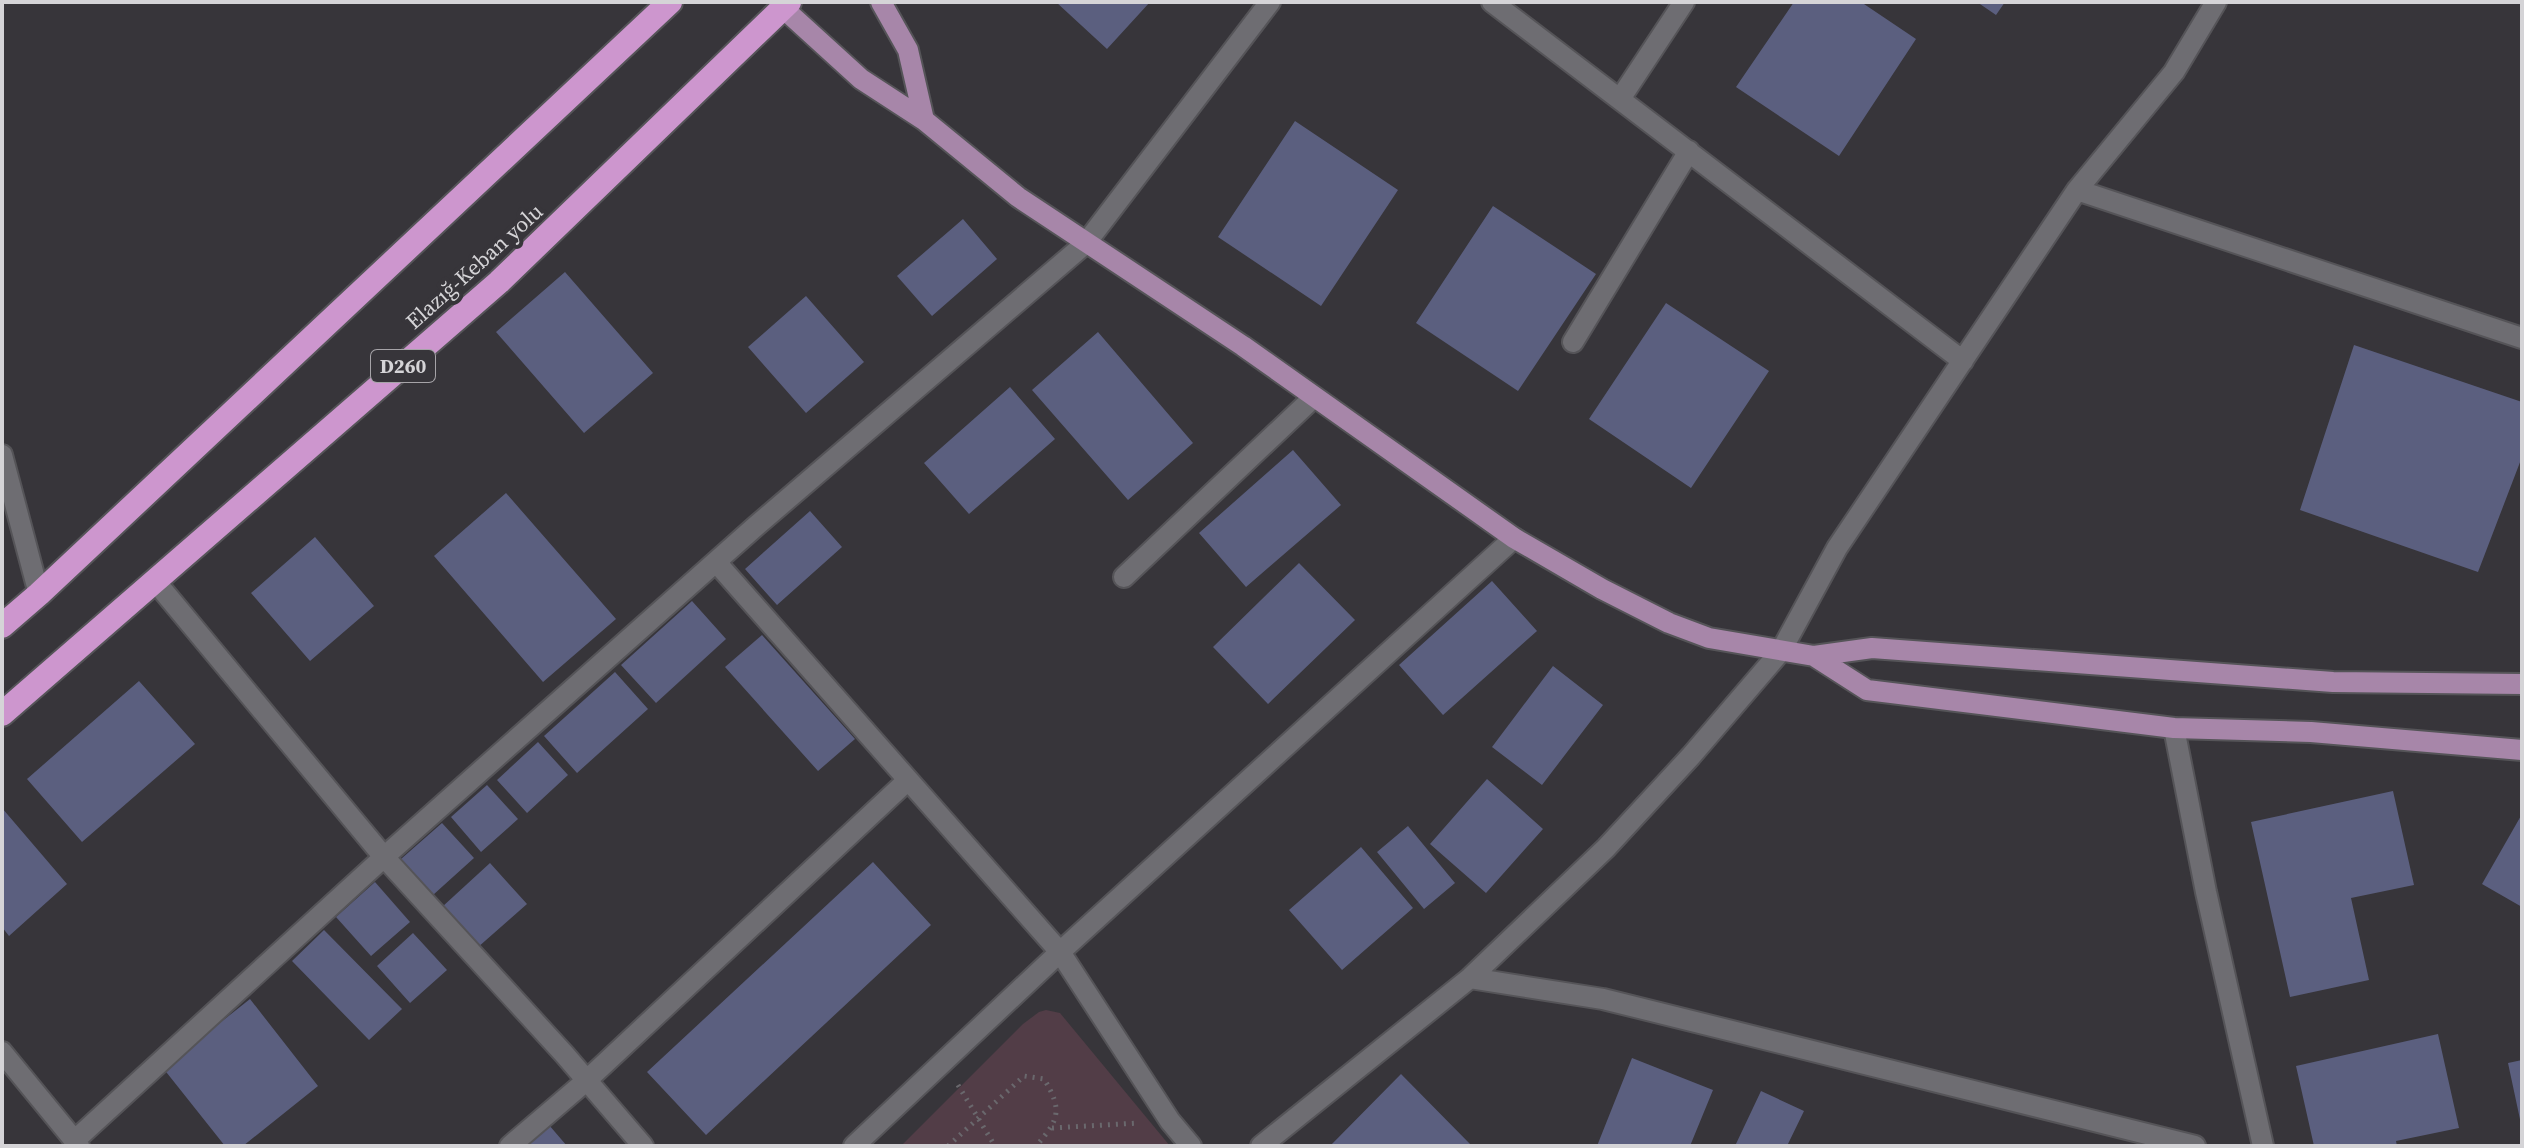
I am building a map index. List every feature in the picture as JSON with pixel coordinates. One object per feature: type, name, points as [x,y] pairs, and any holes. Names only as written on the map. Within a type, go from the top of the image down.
[{"type":"highway","points":[[2,626],[670,2]]},
{"type":"highway","name":"Elazığ-Keban yolu","points":[[2,714],[499,282],[784,4]]},
{"type":"main road","points":[[881,2],[908,50],[924,120]]},
{"type":"main road","points":[[784,4],[861,79],[924,120],[1018,197],[1243,346],[1514,538],[1602,589],[1669,623],[1709,638],[1814,656],[1872,648],[2333,682],[2522,684]]},
{"type":"main road","points":[[1814,656],[1867,690],[2174,728],[2311,732],[2522,750]]},
{"type":"street","points":[[2,1052],[77,1143],[384,857],[716,562],[1086,243],[1270,2]]},
{"type":"street","points":[[1492,2],[1963,361]]},
{"type":"street","points":[[1620,99],[1684,2]]},
{"type":"street","points":[[1261,1146],[1470,978],[1606,848],[1691,756],[1781,651],[1837,548],[2077,190],[2174,72],[2216,2]]},
{"type":"street","points":[[1573,342],[1689,151]]},
{"type":"street","points":[[2077,190],[2522,338]]},
{"type":"street","points":[[1124,577],[1314,397]]},
{"type":"street","points":[[2,455],[39,594]]},
{"type":"street","points":[[854,1146],[1060,952],[1514,538]]},
{"type":"street","points":[[716,562],[1060,952],[1170,1121],[1191,1146]]},
{"type":"street","points":[[155,581],[384,857],[643,1146]]},
{"type":"street","points":[[2174,728],[2206,892],[2263,1146]]},
{"type":"street","points":[[510,1146],[586,1081],[908,780]]},
{"type":"street","points":[[1470,978],[1603,999],[2195,1146]]},
{"type":"path","points":[[943,1061],[995,1146]]},
{"type":"path","points":[[948,1146],[1024,1076],[1044,1079],[1054,1096],[1058,1113],[1052,1128],[1036,1146]]},
{"type":"path","points":[[1052,1128],[1170,1121]]},
{"type":"shaded area","points":[[1046,1010],[1060,1013],[1170,1146],[901,1146],[1023,1024]]},
{"type":"building","points":[[1056,2],[1150,2],[1107,49]]},
{"type":"building","points":[[1794,2],[1861,2],[1916,39],[1839,156],[1736,87]]},
{"type":"building","points":[[1977,2],[2005,2],[1996,15]]},
{"type":"building","points":[[1295,121],[1398,190],[1321,306],[1218,237]]},
{"type":"building","points":[[1493,206],[1596,274],[1518,391],[1416,323]]},
{"type":"building","points":[[963,219],[997,259],[932,316],[897,276]]},
{"type":"building","points":[[565,272],[653,373],[584,433],[496,332]]},
{"type":"building","points":[[806,296],[864,362],[806,413],[748,347]]},
{"type":"building","points":[[1666,303],[1769,371],[1691,488],[1589,419]]},
{"type":"building","points":[[1098,332],[1193,443],[1128,500],[1032,390]]},
{"type":"building","points":[[2354,345],[2522,402],[2522,457],[2478,572],[2300,510]]},
{"type":"building","points":[[1010,387],[1055,439],[969,514],[924,463]]},
{"type":"building","points":[[1293,450],[1341,505],[1246,587],[1199,533]]},
{"type":"building","points":[[506,493],[616,619],[543,682],[434,556]]},
{"type":"building","points":[[810,511],[842,547],[777,605],[745,569]]},
{"type":"building","points":[[315,537],[374,606],[310,661],[251,593]]},
{"type":"building","points":[[1299,563],[1355,620],[1268,704],[1213,647]]},
{"type":"building","points":[[1492,581],[1537,631],[1443,715],[1399,665]]},
{"type":"building","points":[[692,601],[726,639],[656,703],[621,665]]},
{"type":"building","points":[[762,635],[855,739],[818,771],[725,667]]},
{"type":"building","points":[[1553,666],[1603,705],[1542,785],[1492,747]]},
{"type":"building","points":[[615,672],[648,709],[577,773],[544,736]]},
{"type":"building","points":[[139,681],[195,744],[82,842],[27,779]]},
{"type":"building","points":[[538,742],[568,775],[527,813],[497,780]]},
{"type":"building","points":[[1487,779],[1543,829],[1486,893],[1430,844]]},
{"type":"building","points":[[487,785],[518,819],[481,852],[451,817]]},
{"type":"building","points":[[2393,791],[2414,885],[2351,898],[2369,980],[2290,997],[2251,822]]},
{"type":"building","points":[[2,808],[67,884],[9,936],[2,927]]},
{"type":"building","points":[[2522,814],[2522,907],[2482,884]]},
{"type":"building","points":[[442,823],[474,858],[433,895],[401,859]]},
{"type":"building","points":[[1408,826],[1455,883],[1424,909],[1377,852]]},
{"type":"building","points":[[1361,847],[1413,908],[1342,970],[1289,910]]},
{"type":"building","points":[[873,862],[931,925],[706,1135],[647,1072]]},
{"type":"building","points":[[490,863],[527,904],[477,948],[442,907]]},
{"type":"building","points":[[375,882],[410,922],[371,956],[336,917]]},
{"type":"building","points":[[324,930],[402,1009],[369,1040],[292,961]]},
{"type":"building","points":[[413,933],[447,970],[410,1003],[377,966]]},
{"type":"building","points":[[250,999],[318,1086],[243,1146],[225,1146],[163,1068]]},
{"type":"building","points":[[2438,1034],[2459,1128],[2396,1141],[2397,1146],[2314,1146],[2296,1066]]},
{"type":"building","points":[[1632,1058],[1713,1090],[1690,1146],[1597,1146]]},
{"type":"building","points":[[2522,1060],[2522,1124],[2521,1124],[2508,1063]]},
{"type":"building","points":[[1401,1074],[1472,1146],[1330,1146]]},
{"type":"building","points":[[1761,1091],[1804,1111],[1787,1146],[1735,1146]]},
{"type":"building","points":[[549,1125],[567,1146],[526,1146]]}]
